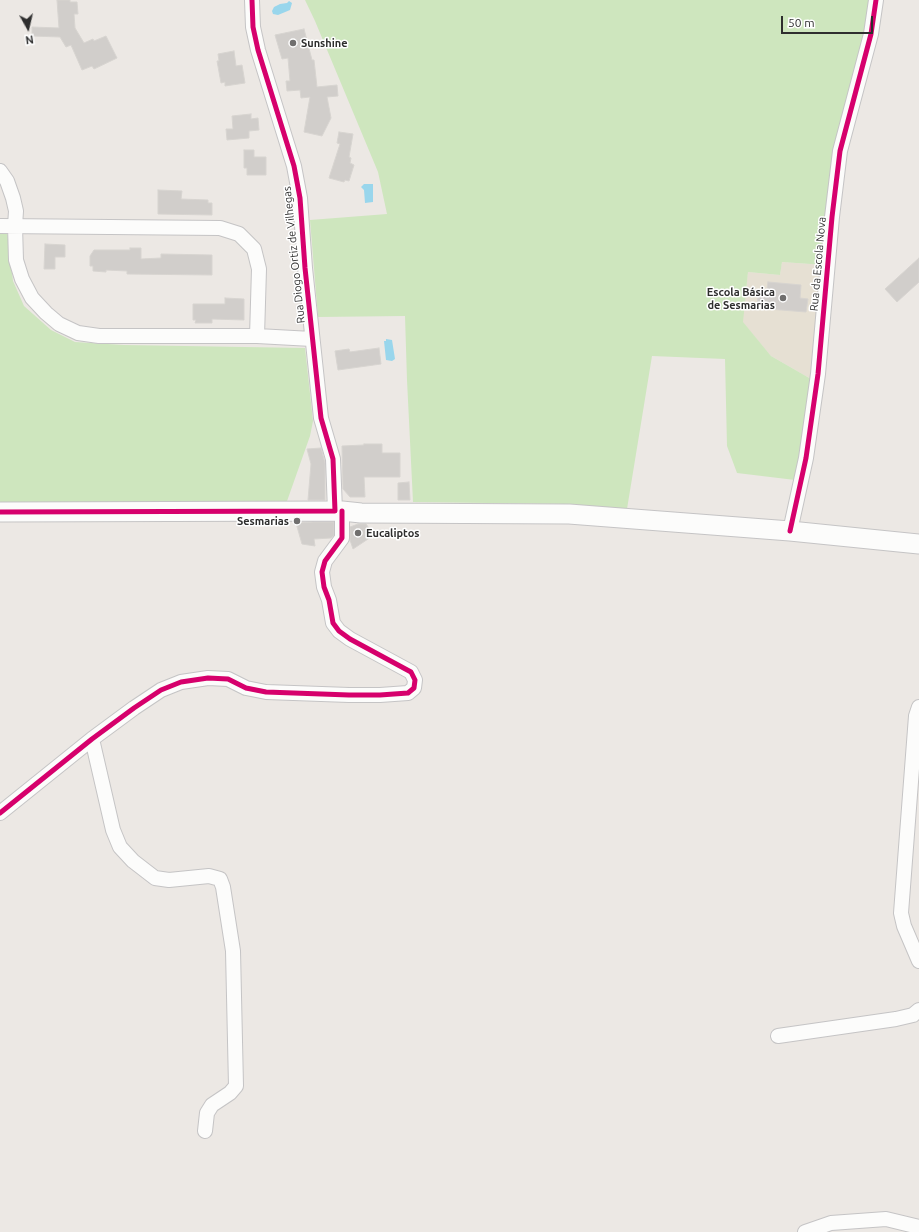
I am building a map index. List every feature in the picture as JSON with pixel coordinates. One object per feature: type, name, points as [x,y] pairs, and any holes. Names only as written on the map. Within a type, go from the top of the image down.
[{"type":"main road","points":[[0,512],[338,511],[361,514],[569,514],[790,531],[919,544]]},
{"type":"street","name":"Rua Diogo Ortiz de Vilhegas","points":[[92,739],[161,690],[181,682],[208,678],[228,679],[246,688],[266,692],[349,695],[408,693],[414,688],[415,680],[411,672],[338,631],[333,623],[329,600],[324,587],[322,572],[325,561],[342,538],[333,458],[320,418],[305,268],[300,198],[294,166],[253,27],[252,0]]},
{"type":"street","name":"Rua da Escola Nova","points":[[790,531],[806,458],[817,382],[839,157],[862,63],[871,34],[876,0]]},
{"type":"street","points":[[0,171],[7,181],[16,211],[16,260],[22,279],[32,298],[59,324],[78,333],[99,336],[257,336],[312,339]]},
{"type":"street","points":[[0,226],[220,228],[239,234],[254,249],[259,269],[257,336]]},
{"type":"street","points":[[919,707],[916,723],[901,913],[904,926],[919,961]]},
{"type":"street","points":[[0,813],[92,739],[113,830],[120,847],[133,861],[155,878],[169,880],[209,876],[220,879],[223,887],[233,951],[236,1086],[230,1093],[212,1105],[207,1113],[205,1132]]},
{"type":"street","points":[[778,1036],[896,1019],[913,1015],[919,1010]]},
{"type":"street","points":[[805,1232],[831,1223],[886,1219],[919,1227]]},
{"type":"shaded area","name":"Escola Básica de Sesmarias","points":[[782,262],[825,265],[811,379],[771,356],[742,322],[748,272],[780,275]]},
{"type":"green space","points":[[305,0],[872,0],[829,185],[825,265],[782,262],[780,275],[748,272],[743,322],[771,356],[811,379],[795,480],[737,473],[727,446],[725,359],[652,356],[627,509],[564,504],[413,502],[405,316],[318,317],[310,220],[387,214],[378,172]]},
{"type":"green space","points":[[0,231],[7,231],[13,281],[24,306],[51,330],[75,342],[124,345],[305,348],[313,421],[310,436],[286,504],[0,508]]},
{"type":"water","points":[[289,1],[292,3],[290,10],[278,15],[273,14],[272,11],[274,7]]},
{"type":"water","points":[[364,184],[373,184],[373,202],[365,203],[364,190],[361,187]]},
{"type":"water","points":[[386,339],[392,340],[395,359],[392,361],[386,360],[384,341],[386,341]]},
{"type":"building","points":[[57,0],[70,0],[70,2],[77,2],[78,14],[74,14],[75,28],[84,43],[106,36],[117,58],[94,69],[92,66],[82,70],[71,45],[66,47],[60,37],[32,36],[32,27],[59,28]]},
{"type":"building","points":[[304,29],[312,60],[314,60],[317,87],[337,85],[338,96],[327,97],[331,118],[322,136],[304,132],[310,97],[301,98],[300,90],[287,91],[286,81],[290,81],[288,58],[282,59],[275,35]]},
{"type":"building","points":[[234,51],[236,66],[242,65],[245,83],[225,86],[225,82],[221,83],[217,61],[219,61],[218,54]]},
{"type":"building","points":[[251,114],[251,119],[258,118],[259,130],[249,131],[249,138],[227,140],[226,129],[233,129],[232,116]]},
{"type":"building","points":[[339,132],[353,134],[349,157],[351,158],[350,163],[354,165],[349,181],[345,180],[344,182],[329,178],[340,144],[337,143]]},
{"type":"building","points":[[244,150],[254,150],[254,157],[266,157],[266,175],[247,175],[247,168],[244,168]]},
{"type":"building","points":[[158,190],[182,191],[181,199],[208,200],[208,203],[212,203],[212,215],[158,214]]},
{"type":"building","points":[[45,244],[65,245],[65,257],[55,257],[55,269],[44,269]]},
{"type":"building","points":[[130,248],[141,248],[141,259],[161,258],[161,254],[212,255],[212,275],[127,274],[127,271],[93,271],[93,266],[90,266],[90,256],[94,250],[130,250]]},
{"type":"building","points":[[919,258],[919,282],[897,302],[885,289]]},
{"type":"building","points":[[768,282],[801,285],[800,298],[808,299],[806,312],[757,308],[758,295],[766,296]]},
{"type":"building","points":[[225,298],[244,299],[244,320],[212,319],[212,323],[195,323],[196,320],[193,320],[193,304],[225,304]]},
{"type":"building","points":[[379,348],[381,364],[338,370],[335,351],[349,349],[350,352]]},
{"type":"building","points":[[382,444],[382,453],[400,453],[400,477],[364,477],[365,497],[350,497],[343,489],[342,446]]},
{"type":"building","points":[[321,448],[325,463],[325,500],[308,500],[311,464],[307,449]]},
{"type":"building","points":[[409,482],[410,500],[398,500],[398,483]]},
{"type":"building","points":[[334,522],[334,535],[331,538],[314,539],[315,546],[302,544],[296,523]]},
{"type":"building","points":[[358,524],[366,524],[374,535],[353,549],[350,540],[350,527]]},
{"type":"cycle path","points":[[0,512],[335,511],[333,459],[321,418],[305,268],[300,198],[294,166],[258,50],[253,27],[252,0]]},
{"type":"cycle path","points":[[790,531],[806,458],[818,374],[832,217],[840,151],[871,34],[876,0]]},
{"type":"cycle path","points":[[0,813],[92,739],[134,708],[161,690],[181,682],[208,678],[228,679],[246,688],[266,692],[349,695],[408,693],[414,688],[415,680],[411,672],[350,639],[339,631],[333,623],[329,600],[324,587],[322,572],[325,561],[342,538],[342,511]]},
{"type":"place","name":"Sunshine","points":[[293,43]]},
{"type":"place","name":"Escola Básica de Sesmarias","points":[[783,298]]},
{"type":"place","name":"Sesmarias","points":[[297,521]]},
{"type":"place","name":"Eucaliptos","points":[[358,533]]}]
